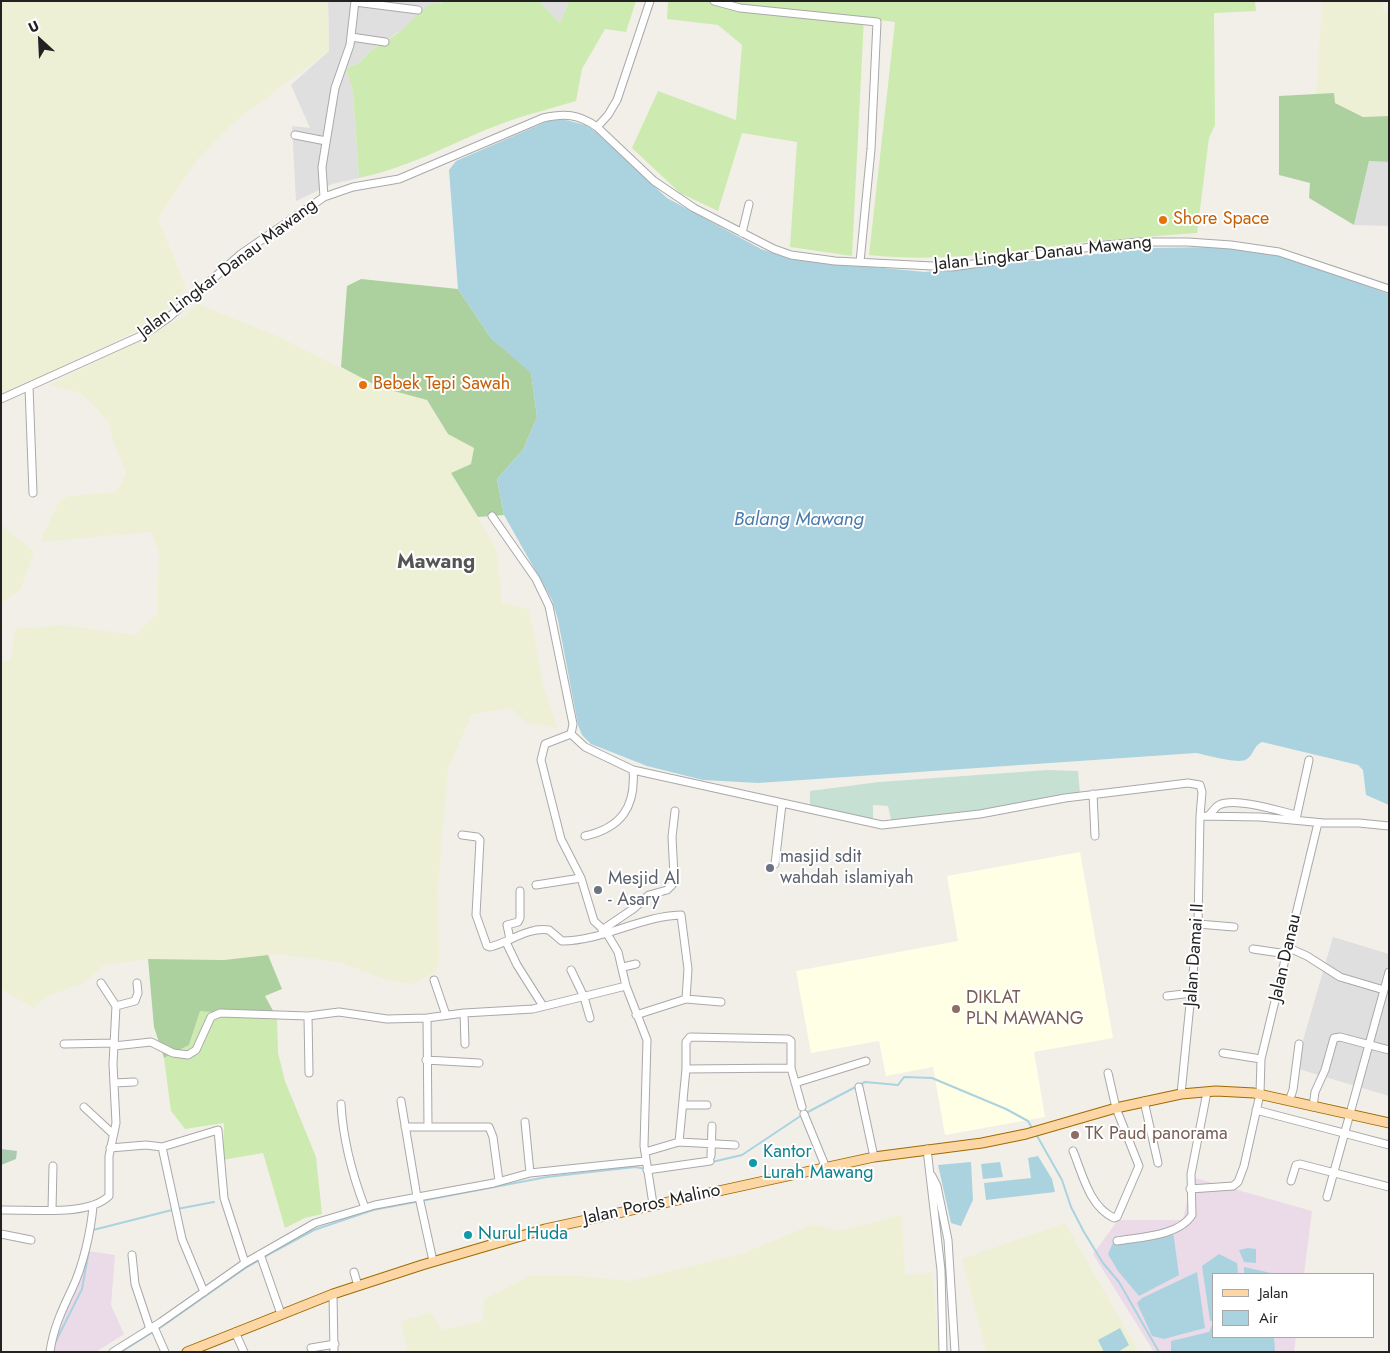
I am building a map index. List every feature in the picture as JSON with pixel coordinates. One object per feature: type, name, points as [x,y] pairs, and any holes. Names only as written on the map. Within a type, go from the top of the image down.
[{"type":"main road","name":"Jalan Poros Malino","points":[[187,1352],[333,1294],[433,1261],[545,1229],[874,1157],[982,1143],[1026,1134],[1144,1101],[1181,1094],[1207,1092],[1260,1094],[1389,1123]]},
{"type":"street","points":[[324,197],[321,178],[326,141],[336,81],[352,37],[355,1],[418,10]]},
{"type":"street","points":[[597,127],[608,115],[617,100],[650,1]]},
{"type":"street","points":[[714,1],[740,8],[877,22],[871,149],[860,262]]},
{"type":"street","points":[[352,37],[385,42]]},
{"type":"street","name":"Jalan Lingkar Danau Mawang","points":[[1,399],[150,331],[241,254],[324,197],[353,187],[399,179],[551,116],[574,114],[597,127],[654,181],[694,208],[774,249],[791,255],[860,262],[952,267],[1105,245],[1139,242],[1188,242],[1231,245],[1279,252],[1389,289]]},
{"type":"street","points":[[295,135],[326,141]]},
{"type":"street","points":[[742,233],[749,204]]},
{"type":"street","points":[[29,387],[33,494]]},
{"type":"street","points":[[492,516],[536,579],[549,606],[573,729],[571,734],[545,744],[541,760],[555,822],[568,854],[581,878],[591,915],[618,952],[626,986],[647,1040],[645,1152],[653,1204]]},
{"type":"street","points":[[571,734],[584,747],[633,770],[882,825],[980,814],[1093,794],[1095,836]]},
{"type":"street","points":[[1296,817],[1308,762]]},
{"type":"street","points":[[585,836],[610,827],[626,813],[634,785],[633,770]]},
{"type":"street","name":"Jalan Damai II","points":[[1093,794],[1196,783],[1202,789],[1198,924],[1181,1094]]},
{"type":"street","points":[[775,864],[782,804]]},
{"type":"street","points":[[1208,816],[1221,804],[1261,805],[1321,823],[1359,822],[1389,826]]},
{"type":"street","points":[[462,835],[477,837],[480,840],[475,908],[478,925],[487,946],[490,947],[524,933],[546,929],[562,941],[585,940],[604,931],[649,894],[667,890],[672,885],[674,876],[672,837],[675,811]]},
{"type":"street","points":[[1200,816],[1296,817]]},
{"type":"street","name":"Jalan Danau","points":[[1190,1189],[1232,1186],[1238,1182],[1244,1166],[1260,1094],[1261,1059],[1321,823]]},
{"type":"street","points":[[536,885],[581,878]]},
{"type":"street","points":[[520,891],[520,918],[518,922],[507,925],[508,940],[517,965],[543,1006]]},
{"type":"street","points":[[604,931],[656,919],[681,916],[688,969],[686,999]]},
{"type":"street","points":[[1198,924],[1234,927]]},
{"type":"street","points":[[1253,949],[1288,951],[1307,956],[1340,977],[1384,990]]},
{"type":"street","points":[[623,967],[636,964]]},
{"type":"street","points":[[572,970],[584,997],[590,1018]]},
{"type":"street","points":[[1327,1197],[1336,1172],[1389,972]]},
{"type":"street","points":[[434,980],[446,1015]]},
{"type":"street","points":[[1,1210],[52,1210],[93,1206],[109,1196],[110,1148],[116,1108],[114,1083],[116,1006],[101,982]]},
{"type":"street","points":[[116,1006],[135,1001],[138,993],[137,983]]},
{"type":"street","points":[[64,1044],[151,1042],[173,1053],[188,1055],[196,1050],[214,1014],[263,1013],[308,1016],[339,1012],[387,1019],[427,1018],[464,1013],[506,1012],[543,1006],[626,986]]},
{"type":"street","points":[[1167,996],[1192,993]]},
{"type":"street","points":[[636,1015],[686,999],[721,1002]]},
{"type":"street","points":[[464,1013],[464,1044]]},
{"type":"street","points":[[308,1016],[309,1073]]},
{"type":"street","points":[[427,1018],[428,1127]]},
{"type":"street","points":[[679,1142],[684,1104],[686,1040],[696,1037],[788,1039],[792,1044],[791,1068],[794,1083],[826,1168]]},
{"type":"street","points":[[1313,1107],[1315,1092],[1325,1070],[1334,1038],[1340,1037],[1389,1050]]},
{"type":"street","points":[[1289,1101],[1293,1090],[1298,1044]]},
{"type":"street","points":[[1223,1053],[1261,1059]]},
{"type":"street","points":[[426,1060],[479,1063]]},
{"type":"street","points":[[794,1083],[866,1061]]},
{"type":"street","points":[[686,1069],[791,1068]]},
{"type":"street","points":[[1073,1151],[1093,1200],[1105,1213],[1114,1218],[1117,1217],[1138,1166],[1116,1108],[1108,1073]]},
{"type":"street","points":[[114,1083],[134,1082]]},
{"type":"street","points":[[859,1087],[874,1157]]},
{"type":"street","points":[[1117,1241],[1174,1230],[1185,1223],[1192,1215],[1190,1189],[1207,1092]]},
{"type":"street","points":[[401,1101],[418,1197],[433,1261]]},
{"type":"street","points":[[1144,1101],[1158,1163]]},
{"type":"street","points":[[341,1104],[343,1131],[353,1177],[365,1208]]},
{"type":"street","points":[[684,1104],[707,1105]]},
{"type":"street","points":[[84,1107],[113,1134]]},
{"type":"street","points":[[1256,1110],[1389,1145]]},
{"type":"street","points":[[525,1122],[530,1173]]},
{"type":"street","points":[[113,1352],[152,1328],[245,1263],[261,1256],[315,1223],[365,1208],[530,1173],[646,1166],[711,1159],[712,1126]]},
{"type":"street","points":[[405,1127],[489,1127],[493,1137],[499,1181]]},
{"type":"street","points":[[110,1148],[146,1145],[162,1147],[218,1130],[224,1198],[245,1263]]},
{"type":"street","points":[[645,1152],[679,1142],[735,1145]]},
{"type":"street","points":[[162,1147],[182,1239],[204,1292]]},
{"type":"street","points":[[927,1149],[941,1270],[943,1352]]},
{"type":"street","points":[[1291,1181],[1297,1164],[1336,1172],[1389,1187]]},
{"type":"street","points":[[52,1210],[53,1166]]},
{"type":"street","points":[[931,1174],[937,1186],[948,1240],[955,1352]]},
{"type":"street","points":[[50,1352],[63,1304],[72,1288],[91,1226],[93,1206]]},
{"type":"street","points":[[1,1234],[31,1240]]},
{"type":"street","points":[[132,1255],[135,1284],[152,1328],[165,1352]]},
{"type":"street","points":[[261,1256],[266,1265],[281,1314]]},
{"type":"street","points":[[354,1272],[358,1286]]},
{"type":"street","points":[[310,1348],[335,1348],[333,1294]]},
{"type":"street","points":[[235,1332],[244,1352]]},
{"type":"shaded area","points":[[1,1],[328,1],[329,51],[233,123],[198,159],[158,218],[186,288],[152,324],[1,396]]},
{"type":"shaded area","points":[[328,1],[444,1],[369,52],[358,64],[346,68],[353,92],[359,178],[332,184],[296,201],[292,126],[310,128],[291,85],[329,51]]},
{"type":"shaded area","points":[[539,1],[569,1],[560,23]]},
{"type":"shaded area","points":[[1322,1],[1382,1],[1384,13],[1389,13],[1389,116],[1363,117],[1316,94]]},
{"type":"shaded area","points":[[1369,161],[1389,162],[1389,226],[1354,225]]},
{"type":"shaded area","points":[[198,304],[275,335],[379,387],[426,400],[448,434],[474,448],[471,464],[451,473],[497,550],[502,603],[529,609],[544,688],[557,728],[525,722],[511,708],[472,714],[448,769],[438,888],[439,963],[435,972],[412,984],[388,980],[338,962],[276,954],[224,960],[148,959],[104,965],[84,983],[48,996],[33,1008],[1,989],[1,661],[10,662],[15,629],[62,625],[135,635],[157,614],[159,551],[151,532],[40,542],[59,501],[69,496],[116,492],[126,474],[113,441],[109,422],[81,393],[49,385],[180,319]]},
{"type":"shaded area","points":[[1,524],[34,552],[21,589],[1,603]]},
{"type":"shaded area","points":[[1048,770],[1078,771],[1080,793],[892,824],[888,806],[873,805],[873,820],[810,807],[810,791],[879,782]]},
{"type":"shaded area","name":"DIKLAT PLN MAWANG","points":[[1080,852],[1113,1038],[1034,1052],[1045,1117],[945,1135],[933,1067],[886,1076],[879,1041],[811,1053],[796,971],[958,941],[947,876]]},
{"type":"shaded area","points":[[1333,937],[1389,954],[1389,1096],[1295,1068]]},
{"type":"shaded area","points":[[1,1149],[17,1151],[16,1159],[1,1165]]},
{"type":"shaded area","points":[[1192,1177],[1312,1211],[1304,1273],[1212,1273],[1212,1338],[1296,1338],[1294,1352],[1154,1352],[1093,1254],[1118,1220],[1183,1220]]},
{"type":"shaded area","points":[[902,1215],[905,1275],[932,1272],[939,1352],[407,1352],[401,1321],[431,1312],[442,1330],[483,1321],[484,1299],[530,1276],[581,1276],[629,1281],[742,1254],[813,1224],[838,1231]]},
{"type":"shaded area","points":[[1065,1223],[1139,1352],[986,1352],[962,1259]]},
{"type":"shaded area","points":[[81,1250],[115,1255],[111,1305],[124,1334],[96,1352],[55,1352],[54,1335],[66,1301],[73,1299]]},
{"type":"green space","points":[[444,1],[539,1],[560,23],[569,1],[636,1],[626,32],[605,29],[582,69],[576,101],[506,122],[398,167],[359,178],[353,92],[346,68],[358,64],[369,52],[398,33],[430,4],[440,4]]},
{"type":"green space","points":[[668,1],[1255,1],[1256,11],[1214,13],[1215,125],[1209,138],[1197,233],[1101,241],[978,255],[925,258],[869,255],[895,22],[864,18],[852,256],[790,247],[797,142],[742,133],[718,211],[680,193],[632,148],[658,91],[736,120],[742,45],[718,25],[667,19]]},
{"type":"green space","points":[[1334,93],[1335,103],[1363,117],[1389,116],[1389,162],[1369,161],[1354,225],[1309,198],[1310,183],[1279,175],[1279,96]]},
{"type":"green space","points":[[361,279],[458,289],[491,338],[531,372],[537,417],[523,450],[497,479],[504,515],[478,517],[451,473],[471,464],[474,448],[448,434],[427,400],[379,387],[341,367],[347,286]]},
{"type":"green space","points":[[268,955],[282,989],[265,996],[277,1018],[200,1011],[189,1045],[164,1058],[154,1027],[148,959],[224,960]]},
{"type":"green space","points":[[200,1010],[277,1018],[278,1053],[285,1081],[316,1157],[322,1214],[305,1218],[285,1228],[263,1153],[223,1160],[224,1123],[185,1129],[171,1111],[164,1058],[189,1045]]},
{"type":"water","name":"Balang Mawang","points":[[562,119],[585,125],[596,132],[667,198],[761,249],[790,259],[925,272],[1152,248],[1215,247],[1290,258],[1389,294],[1389,805],[1366,795],[1363,770],[1358,765],[1262,742],[1243,761],[1196,753],[758,783],[703,780],[647,766],[591,744],[582,735],[578,725],[558,620],[552,600],[504,515],[497,479],[523,450],[537,417],[531,373],[491,338],[458,289],[449,170],[456,161],[548,121]]},
{"type":"water","points":[[1038,1156],[1052,1179],[1055,1192],[986,1200],[984,1183],[1031,1178],[1028,1158]]},
{"type":"water","points":[[971,1162],[973,1200],[961,1226],[951,1223],[938,1165]]},
{"type":"water","points":[[1000,1162],[1003,1177],[983,1179],[981,1164]]},
{"type":"water","points":[[1173,1231],[1179,1275],[1139,1296],[1118,1271],[1108,1254],[1113,1243]]},
{"type":"water","points":[[1256,1249],[1256,1263],[1244,1262],[1239,1250]]},
{"type":"water","points":[[1219,1254],[1237,1263],[1238,1273],[1212,1273],[1212,1321],[1210,1321],[1202,1266]]},
{"type":"water","points":[[1244,1267],[1271,1273],[1244,1273]]},
{"type":"water","points":[[1197,1272],[1205,1328],[1164,1339],[1152,1336],[1137,1303],[1142,1298]]},
{"type":"water","points":[[1212,1325],[1212,1338],[1274,1338],[1275,1352],[1171,1352],[1171,1341],[1209,1332]]},
{"type":"water","points":[[1120,1328],[1129,1345],[1118,1352],[1104,1352],[1098,1340]]},
{"type":"waterway","points":[[806,1113],[865,1082],[898,1085],[904,1077],[932,1078],[1006,1109],[1028,1121],[1032,1128]]},
{"type":"waterway","points":[[712,1162],[742,1155],[802,1115]]},
{"type":"waterway","points":[[1036,1134],[1062,1180],[1071,1207],[1084,1232],[1103,1263],[1119,1282],[1159,1352]]},
{"type":"waterway","points":[[157,1330],[244,1269],[275,1251],[314,1230],[373,1210],[547,1177],[635,1167],[646,1169]]},
{"type":"waterway","points":[[177,1209],[214,1202]]},
{"type":"waterway","points":[[92,1233],[93,1230],[172,1210]]},
{"type":"waterway","points":[[55,1343],[82,1289],[89,1250]]},
{"type":"waterway","points":[[121,1352],[153,1332]]},
{"type":"place","name":"Shore Space","points":[[1163,220]]},
{"type":"place","name":"Bebek Tepi Sawah","points":[[363,385]]},
{"type":"place","name":"masjid sdit wahdah islamiyah","points":[[770,868]]},
{"type":"place","name":"Mesjid Al - Asary","points":[[598,890]]},
{"type":"place","name":"DIKLAT PLN MAWANG","points":[[956,1009]]},
{"type":"place","name":"TK Paud panorama","points":[[1075,1135]]},
{"type":"place","name":"Kantor Lurah Mawang","points":[[753,1163]]},
{"type":"place","name":"Nurul Huda","points":[[468,1235]]},
{"type":"district","name":"Mawang","points":[[436,563]]}]
